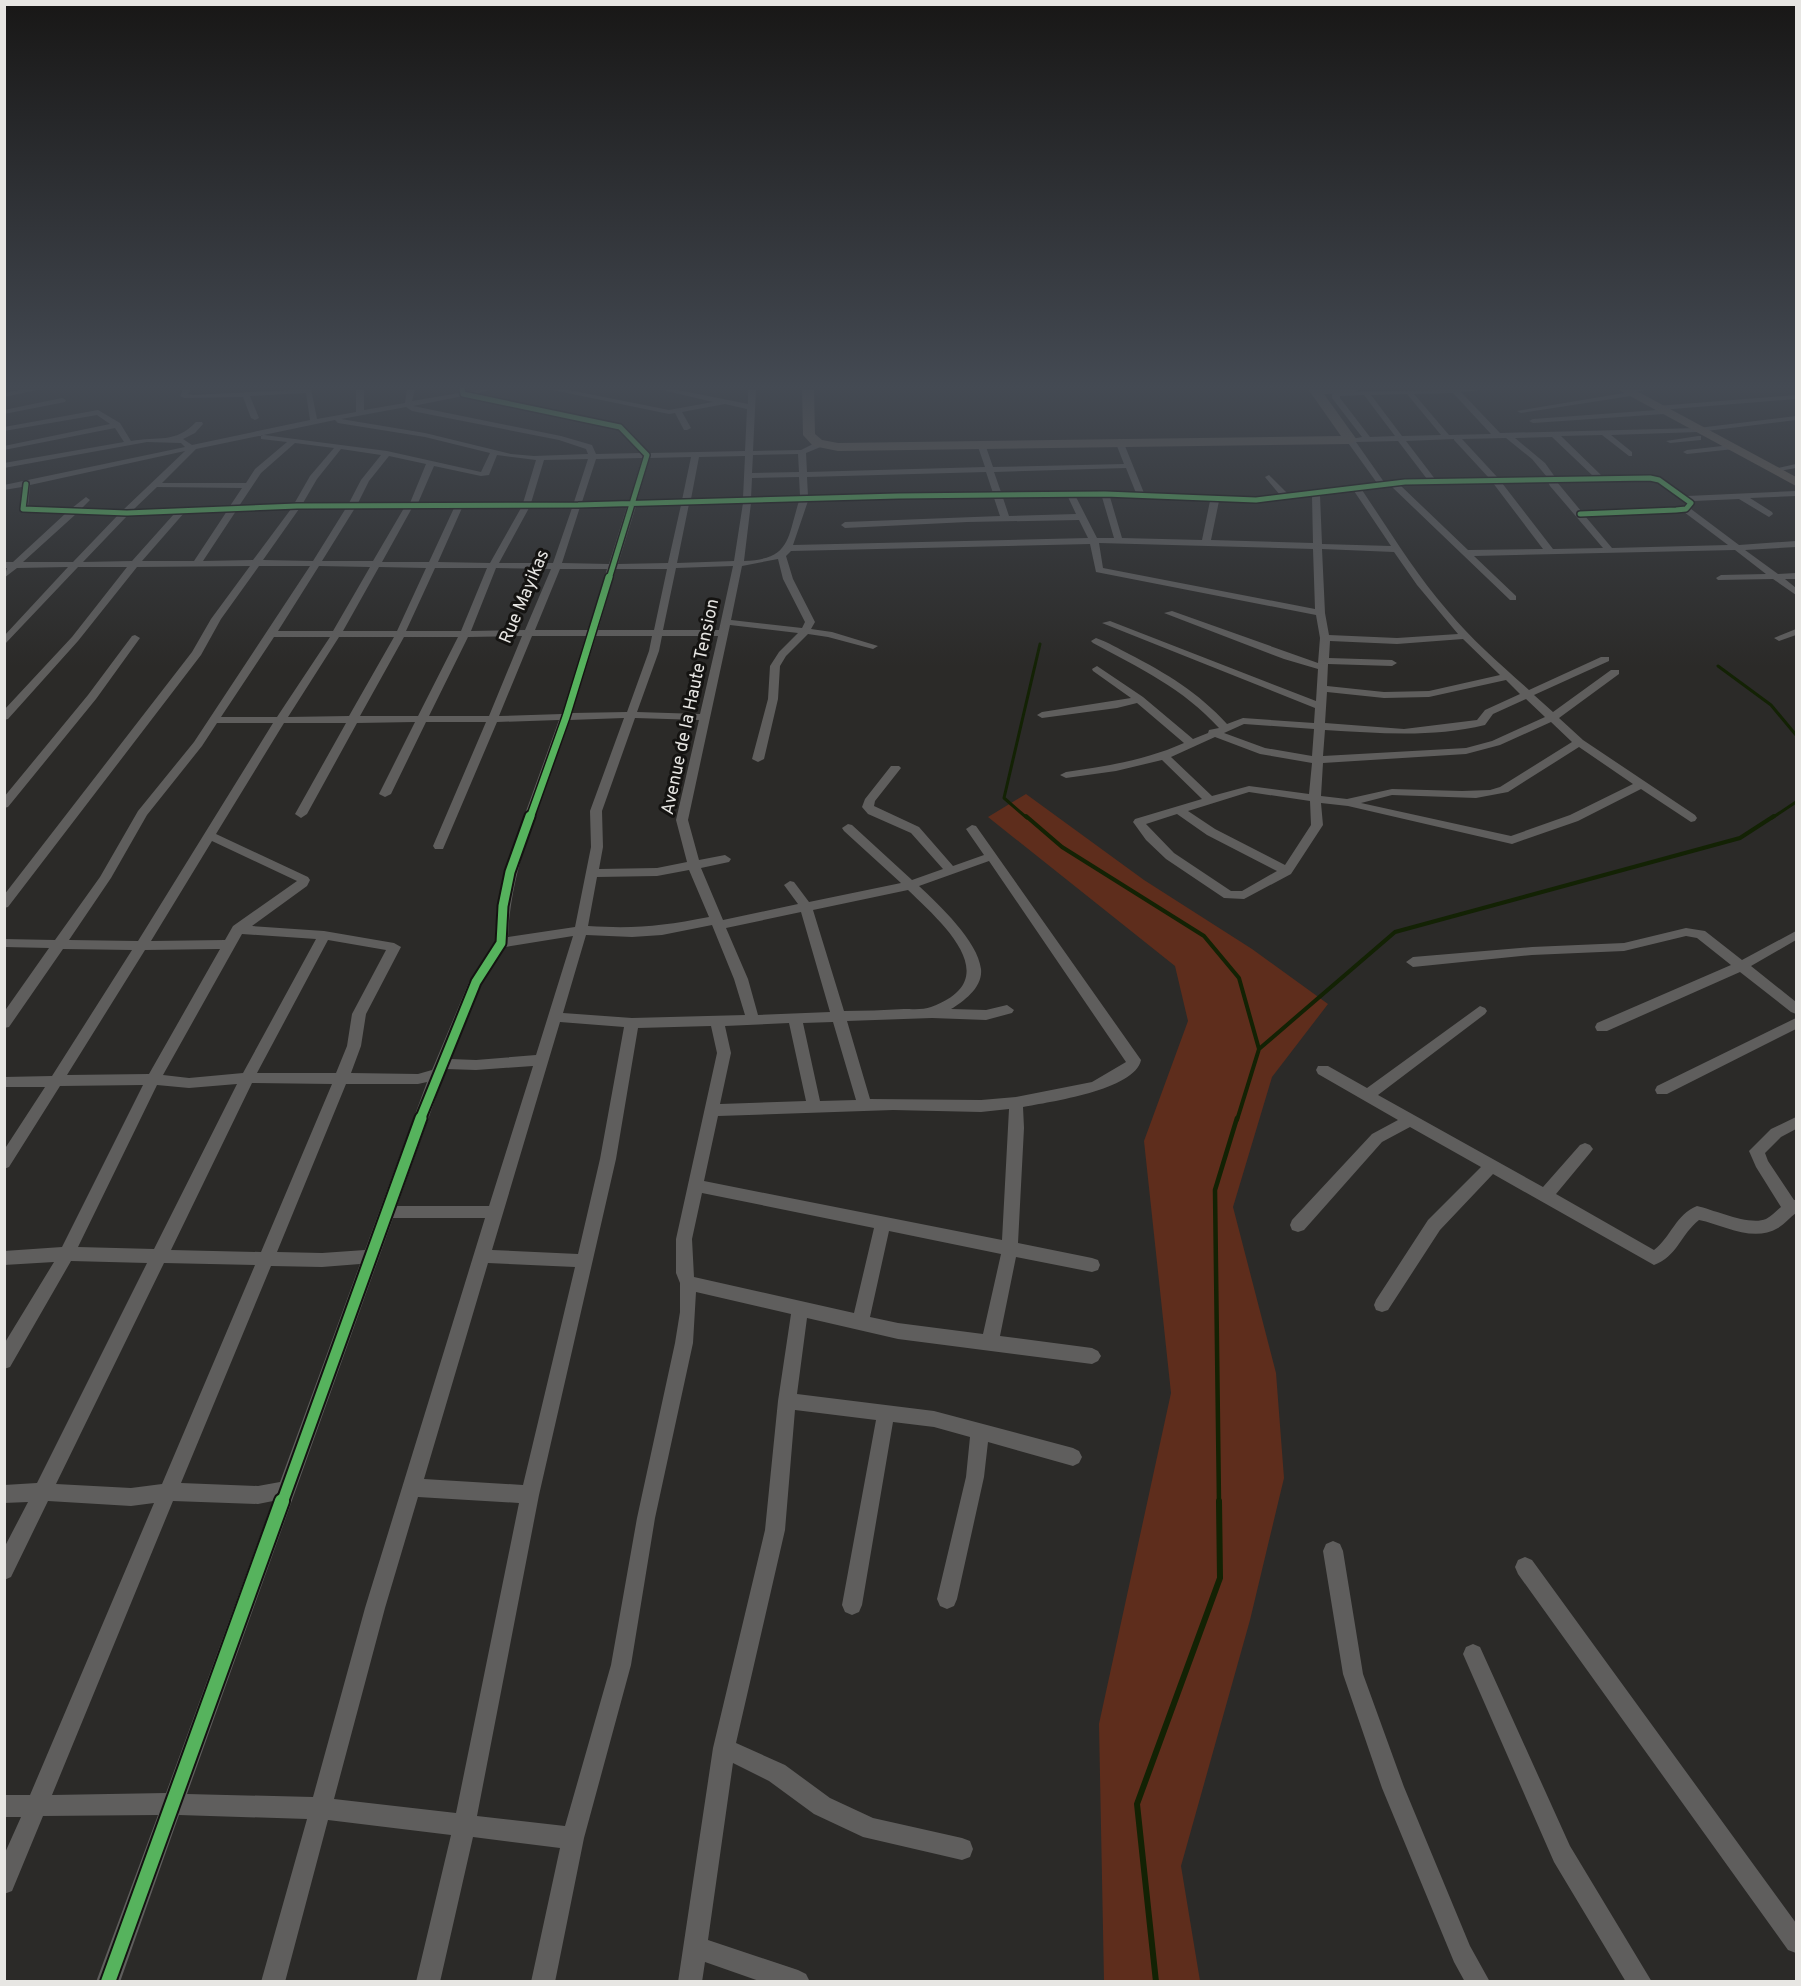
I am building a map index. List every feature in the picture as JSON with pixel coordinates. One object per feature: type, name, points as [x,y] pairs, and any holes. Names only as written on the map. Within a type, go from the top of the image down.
[{"type":"street","points":[[4,488],[37,482]]},
{"type":"street","points":[[4,642],[104,533],[160,482]]},
{"type":"street","points":[[197,563],[250,482]]},
{"type":"street","points":[[4,904],[197,653],[255,563],[297,506],[311,482]]},
{"type":"street","points":[[4,1023],[105,878],[142,814],[198,744],[316,563],[352,506],[364,482]]},
{"type":"street","points":[[4,1163],[280,720],[335,636],[411,506],[422,482]]},
{"type":"street","points":[[385,794],[464,635],[492,567],[526,506],[534,482]]},
{"type":"street","name":"Rue Mayikas","points":[[439,846],[557,566],[585,482]]},
{"type":"street","points":[[108,1982],[439,1069],[476,982],[501,943],[503,906],[510,872],[566,717],[615,567],[638,482]]},
{"type":"street","points":[[273,1982],[411,1487],[581,930],[597,847],[596,811],[658,633],[691,482]]},
{"type":"street","name":"Avenue de la Haute Tension","points":[[748,482],[738,564],[682,820],[694,866],[741,979],[753,1020]]},
{"type":"street","points":[[758,759],[759,737],[773,699],[775,666],[786,650],[806,632],[810,618],[788,579],[784,552],[804,500],[803,482]]},
{"type":"street","points":[[994,482],[1005,517]]},
{"type":"street","points":[[1135,482],[1141,495]]},
{"type":"street","points":[[1273,482],[1286,496]]},
{"type":"street","points":[[1380,482],[1383,486]]},
{"type":"street","points":[[26,484],[23,510],[127,513],[233,507],[459,506],[484,502],[526,506],[631,505],[999,495],[1105,494],[1256,500],[1394,484],[1443,482]]},
{"type":"street","points":[[1496,482],[1549,550]]},
{"type":"street","points":[[1553,482],[1609,549]]},
{"type":"street","points":[[1580,514],[1686,509],[1691,505],[1687,499],[1661,482]]},
{"type":"street","points":[[1394,484],[1514,598]]},
{"type":"street","points":[[157,485],[247,486]]},
{"type":"street","points":[[1357,489],[1444,613],[1507,677],[1579,742],[1691,818]]},
{"type":"street","points":[[1316,493],[1320,613],[1325,638],[1319,725],[1316,797],[1317,825],[1287,871],[1245,895],[1228,895],[1170,856],[1139,825],[1141,821],[1180,811],[1246,789],[1316,797],[1348,803],[1512,840],[1574,818],[1640,784]]},
{"type":"street","points":[[1687,499],[1797,493]]},
{"type":"street","points":[[1105,494],[1119,541]]},
{"type":"street","points":[[1071,495],[1094,542],[1099,570],[1320,613]]},
{"type":"street","points":[[1739,495],[1769,514]]},
{"type":"street","points":[[1206,543],[1215,499]]},
{"type":"street","points":[[4,575],[86,500]]},
{"type":"street","points":[[301,814],[399,636],[434,565],[459,506]]},
{"type":"street","points":[[4,717],[75,639],[114,587],[137,564],[183,509]]},
{"type":"street","points":[[1686,509],[1773,577],[1796,592]]},
{"type":"street","points":[[845,525],[1005,517],[1080,517]]},
{"type":"street","points":[[4,565],[316,563],[492,567],[672,566],[738,564],[784,552],[1119,541],[1397,549]]},
{"type":"street","points":[[1468,553],[1736,548],[1797,544]]},
{"type":"street","points":[[1721,578],[1797,576]]},
{"type":"street","points":[[1169,613],[1288,657],[1323,664],[1392,663]]},
{"type":"street","points":[[1107,623],[1321,707]]},
{"type":"street","points":[[269,634],[399,636],[658,633],[724,627],[829,634],[873,646]]},
{"type":"street","points":[[1779,638],[1797,632]]},
{"type":"street","points":[[1325,638],[1397,641],[1467,636]]},
{"type":"street","points":[[4,805],[92,697],[135,638]]},
{"type":"street","points":[[1096,641],[1154,671],[1204,703],[1219,730],[1237,744],[1294,758],[1318,760],[1466,751],[1496,744],[1552,718],[1615,672]]},
{"type":"street","points":[[1066,775],[1116,768],[1164,756],[1219,730],[1255,720],[1404,732],[1480,723],[1489,712],[1605,659]]},
{"type":"street","points":[[1097,669],[1139,699],[1190,742]]},
{"type":"street","points":[[1323,689],[1384,695],[1418,695],[1507,677]]},
{"type":"street","points":[[1042,715],[1117,705],[1139,699]]},
{"type":"street","points":[[213,720],[493,719],[631,715],[704,717]]},
{"type":"street","points":[[1348,803],[1393,792],[1468,796],[1494,793],[1504,790],[1579,742]]},
{"type":"street","points":[[1164,756],[1210,801]]},
{"type":"street","points":[[895,768],[869,801],[868,807],[872,811],[915,830],[951,871]]},
{"type":"street","points":[[1180,811],[1211,832],[1287,871]]},
{"type":"street","points":[[848,828],[911,885],[970,951],[975,970],[973,982],[966,990],[932,1013]]},
{"type":"street","points":[[714,1110],[814,1106],[981,1106],[1016,1103],[1096,1087],[1135,1062],[972,829]]},
{"type":"street","points":[[4,1360],[67,1254],[153,1079],[238,929],[298,887],[304,879],[209,835]]},
{"type":"street","points":[[501,943],[581,930],[652,932],[718,923],[911,885],[992,856]]},
{"type":"street","points":[[592,873],[657,872],[725,858]]},
{"type":"street","points":[[790,885],[806,907],[865,1106]]},
{"type":"street","points":[[4,1883],[38,1806],[166,1492],[342,1077],[354,1046],[359,1014],[394,947],[324,935],[238,929]]},
{"type":"street","points":[[1413,962],[1532,951],[1624,947],[1686,932],[1700,934],[1797,1009]]},
{"type":"street","points":[[4,1570],[247,1078],[324,935]]},
{"type":"street","points":[[1602,1028],[1741,966],[1797,935]]},
{"type":"street","points":[[4,943],[61,942],[141,946],[230,944]]},
{"type":"street","points":[[556,1017],[632,1023],[932,1013],[986,1015],[1006,1010]]},
{"type":"street","points":[[1366,1096],[1480,1011]]},
{"type":"street","points":[[795,1017],[814,1106]]},
{"type":"street","points":[[543,1982],[573,1838],[621,1665],[646,1518],[684,1343],[688,1311],[688,1284],[684,1273],[684,1239],[714,1110],[724,1053],[717,1021]]},
{"type":"street","points":[[428,1982],[464,1826],[530,1495],[608,1160],[632,1023]]},
{"type":"street","points":[[1662,1090],[1797,1023]]},
{"type":"street","points":[[4,1082],[153,1079],[189,1083],[247,1078],[418,1078],[439,1069],[542,1060]]},
{"type":"street","points":[[1323,1070],[1408,1121],[1654,1258],[1663,1254],[1688,1219],[1697,1213],[1754,1227],[1770,1225],[1793,1207],[1761,1163],[1757,1151],[1776,1133],[1797,1123]]},
{"type":"street","points":[[990,1342],[1010,1248],[1017,1128],[1016,1103]]},
{"type":"street","points":[[1298,1225],[1377,1138],[1408,1121]]},
{"type":"street","points":[[1544,1197],[1585,1149]]},
{"type":"street","points":[[1382,1305],[1434,1226],[1491,1166]]},
{"type":"street","points":[[696,1186],[1092,1265]]},
{"type":"street","points":[[388,1212],[495,1212]]},
{"type":"street","points":[[860,1322],[883,1223]]},
{"type":"street","points":[[4,1258],[67,1254],[158,1258],[267,1257],[322,1260],[371,1256]]},
{"type":"street","points":[[482,1256],[585,1261]]},
{"type":"street","points":[[688,1284],[898,1331],[1092,1356]]},
{"type":"street","points":[[690,1982],[724,1748],[776,1530],[787,1401],[800,1309]]},
{"type":"street","points":[[787,1401],[934,1419],[1073,1457]]},
{"type":"street","points":[[852,1605],[886,1412]]},
{"type":"street","points":[[947,1599],[975,1477],[980,1432]]},
{"type":"street","points":[[411,1487],[530,1495]]},
{"type":"street","points":[[4,1494],[43,1492],[131,1497],[166,1492],[258,1495],[286,1490]]},
{"type":"street","points":[[1332,1551],[1353,1674],[1393,1788],[1462,1954],[1478,1982]]},
{"type":"street","points":[[1525,1567],[1763,1899],[1797,1942]]},
{"type":"street","points":[[1473,1654],[1562,1854],[1640,1982]]},
{"type":"street","points":[[724,1748],[777,1773],[822,1806],[871,1829],[962,1849]]},
{"type":"street","points":[[4,1806],[171,1804],[320,1808],[573,1838]]},
{"type":"street","points":[[695,1947],[798,1982]]},
{"type":"shaded area","points":[[1026,794],[1144,880],[1252,949],[1328,1004],[1272,1077],[1233,1207],[1276,1373],[1284,1478],[1250,1620],[1181,1866],[1200,1981],[1104,1981],[1099,1724],[1171,1393],[1144,1141],[1188,1021],[1175,966],[988,817]]},
{"type":"waterway","points":[[1027,818],[1004,798],[1040,644]]},
{"type":"waterway","points":[[1718,666],[1771,705],[1796,735]]},
{"type":"waterway","points":[[1772,818],[1796,802]]},
{"type":"waterway","points":[[1026,816],[1062,847],[1204,936],[1239,978],[1259,1049]]},
{"type":"waterway","points":[[1259,1049],[1395,932],[1740,838],[1774,816]]},
{"type":"waterway","points":[[1237,1120],[1259,1049]]},
{"type":"waterway","points":[[1219,1503],[1215,1190],[1237,1118]]},
{"type":"waterway","points":[[1156,1982],[1137,1804],[1220,1578],[1219,1501]]},
{"type":"cycle path","points":[[108,1982],[437,1074],[476,982],[501,943],[503,906],[510,872],[566,717],[639,482]]},
{"type":"cycle path","points":[[26,484],[23,509],[127,513],[297,506],[578,505],[898,496],[1105,494],[1256,500],[1425,482]]},
{"type":"cycle path","points":[[1580,514],[1686,509],[1691,503],[1661,482]]}]
